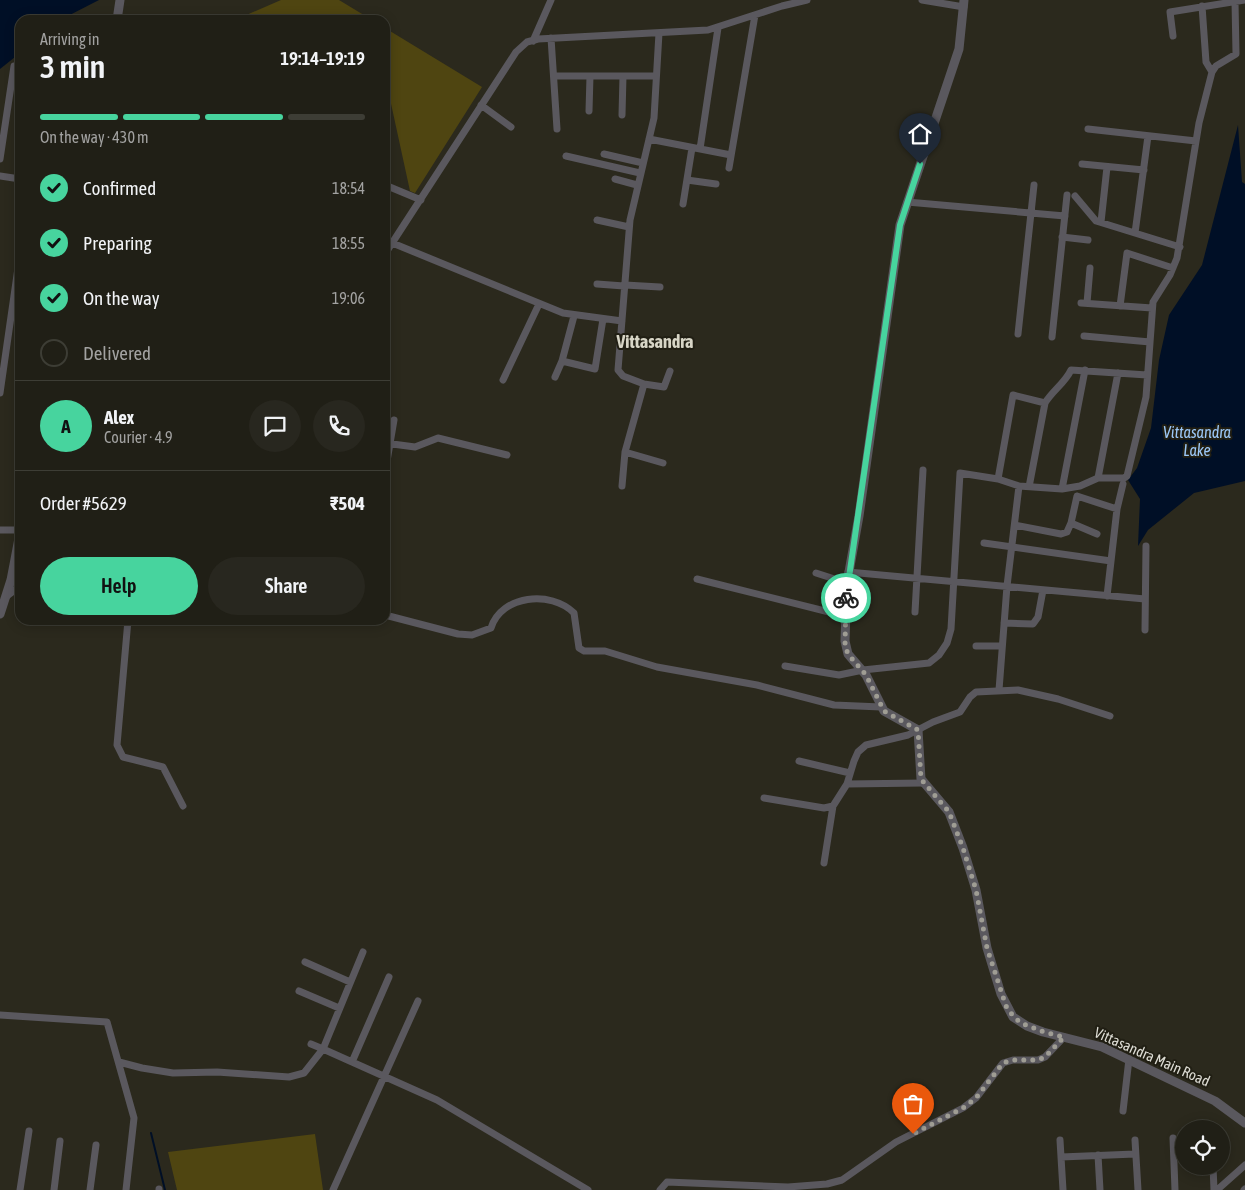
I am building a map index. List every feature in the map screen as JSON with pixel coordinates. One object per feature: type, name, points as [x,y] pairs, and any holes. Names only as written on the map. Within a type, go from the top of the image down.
[{"type":"street","points":[[118,15],[120,0]]},
{"type":"street","points":[[533,40],[551,0]]},
{"type":"street","points":[[390,248],[516,52],[533,40],[718,28],[807,0]]},
{"type":"street","points":[[918,730],[889,715],[880,707],[863,670],[846,650],[845,616],[848,572],[859,516],[900,225],[961,41],[964,3],[922,0]]},
{"type":"street","points":[[1173,36],[1170,12],[1245,0]]},
{"type":"street","points":[[785,666],[839,675],[863,670],[929,663],[939,655],[947,643],[951,629],[955,581],[959,475],[965,472],[998,479],[1019,486],[1062,489],[1080,486],[1098,478],[1124,478],[1127,476],[1145,403],[1153,302],[1173,268],[1180,247],[1196,141],[1212,72],[1216,66],[1236,54],[1235,1]]},
{"type":"street","points":[[1202,6],[1206,62],[1212,72]]},
{"type":"street","points":[[729,168],[755,15]]},
{"type":"street","points":[[700,149],[718,28]]},
{"type":"street","points":[[659,33],[654,118],[637,185],[629,227],[618,370],[623,376],[644,384],[664,387],[670,371]]},
{"type":"street","points":[[551,38],[557,129]]},
{"type":"street","points":[[0,159],[14,66]]},
{"type":"street","points":[[555,76],[655,76]]},
{"type":"street","points":[[589,111],[590,76]]},
{"type":"street","points":[[622,115],[623,76]]},
{"type":"street","points":[[481,105],[511,127]]},
{"type":"street","points":[[1088,129],[1196,141]]},
{"type":"street","points":[[1135,233],[1148,136]]},
{"type":"street","points":[[649,140],[731,155]]},
{"type":"street","points":[[683,204],[692,148]]},
{"type":"street","points":[[604,154],[643,163]]},
{"type":"street","points":[[566,156],[640,173]]},
{"type":"street","points":[[1082,164],[1144,170]]},
{"type":"street","points":[[1101,222],[1107,167]]},
{"type":"street","points":[[0,176],[15,178]]},
{"type":"street","points":[[615,179],[637,185]]},
{"type":"street","points":[[687,180],[716,184]]},
{"type":"street","points":[[1018,334],[1034,184]]},
{"type":"street","points":[[390,187],[420,200]]},
{"type":"street","points":[[1052,337],[1067,195]]},
{"type":"street","points":[[1075,196],[1096,221],[1180,247]]},
{"type":"street","points":[[907,202],[1065,216]]},
{"type":"street","points":[[597,220],[629,227]]},
{"type":"street","points":[[1062,237],[1088,240]]},
{"type":"street","points":[[390,242],[538,304],[574,316],[622,321]]},
{"type":"street","points":[[1120,306],[1127,253],[1173,268]]},
{"type":"street","points":[[1090,268],[1084,303],[1152,308]]},
{"type":"street","points":[[597,284],[660,287]]},
{"type":"street","points":[[0,393],[15,289]]},
{"type":"street","points":[[503,380],[538,304]]},
{"type":"street","points":[[555,377],[562,360],[574,316]]},
{"type":"street","points":[[562,360],[595,369],[603,319]]},
{"type":"street","points":[[1084,336],[1150,342]]},
{"type":"street","points":[[1030,487],[1045,402],[1050,394],[1066,381],[1071,370],[1147,375]]},
{"type":"street","points":[[1062,489],[1085,370]]},
{"type":"street","points":[[1098,478],[1118,373]]},
{"type":"street","points":[[622,486],[625,452],[644,384]]},
{"type":"street","points":[[998,479],[1013,395],[1045,402]]},
{"type":"street","points":[[390,434],[394,420]]},
{"type":"street","points":[[390,444],[415,447],[430,439],[438,438],[507,455]]},
{"type":"street","points":[[625,452],[663,463]]},
{"type":"street","points":[[915,612],[923,470]]},
{"type":"street","points":[[1107,596],[1116,509],[1122,484]]},
{"type":"street","points":[[999,690],[1007,586],[1019,486]]},
{"type":"street","points":[[1015,525],[1062,534],[1067,532],[1077,496],[1116,509]]},
{"type":"street","points":[[1071,523],[1097,534]]},
{"type":"street","points":[[0,530],[15,531]]},
{"type":"street","points":[[984,543],[1012,549],[1111,561]]},
{"type":"street","points":[[1145,630],[1146,546]]},
{"type":"street","points":[[0,614],[7,596],[15,556]]},
{"type":"street","points":[[848,572],[1145,599]]},
{"type":"street","points":[[816,573],[847,583]]},
{"type":"street","points":[[697,579],[845,616]]},
{"type":"street","points":[[7,596],[15,590]]},
{"type":"street","points":[[1004,623],[1033,624],[1038,617],[1043,590]]},
{"type":"street","points":[[390,616],[458,634],[472,635],[490,628],[493,620],[500,613],[520,600],[561,603],[574,613],[579,648],[584,651],[605,651],[657,668],[757,685],[834,705],[880,707]]},
{"type":"street","points":[[128,625],[117,745],[123,757],[163,767],[183,806]]},
{"type":"street","points":[[976,646],[1002,646]]},
{"type":"street","points":[[824,863],[833,806],[847,784],[858,752],[866,745],[918,730],[960,712],[970,697],[976,692],[1018,690],[1110,716]]},
{"type":"street","points":[[847,784],[923,783],[919,769],[918,730]]},
{"type":"street","points":[[799,761],[850,773]]},
{"type":"street","name":"Vittasandra Main Road","points":[[923,783],[949,812],[963,848],[976,890],[987,948],[1001,994],[1010,1013],[1027,1026],[1097,1044],[1215,1100],[1245,1123]]},
{"type":"street","points":[[764,798],[824,808],[833,806]]},
{"type":"street","points":[[119,1062],[173,1073],[217,1072],[289,1077],[304,1073],[323,1049],[338,1008],[363,952]]},
{"type":"street","points":[[305,962],[350,982]]},
{"type":"street","points":[[352,1062],[389,977]]},
{"type":"street","points":[[299,992],[338,1008]]},
{"type":"street","points":[[333,1190],[418,1001]]},
{"type":"street","points":[[0,1015],[107,1022],[134,1118],[126,1190]]},
{"type":"street","points":[[660,1190],[667,1182],[788,1187],[827,1184],[842,1180],[896,1142],[963,1108],[976,1098],[1003,1063],[1013,1060],[1038,1060],[1045,1057],[1064,1037]]},
{"type":"street","points":[[311,1044],[437,1100],[588,1190]]},
{"type":"street","points":[[1123,1112],[1129,1059]]},
{"type":"street","points":[[20,1190],[29,1131]]},
{"type":"street","points":[[1173,1138],[1175,1190]]},
{"type":"street","points":[[1060,1140],[1063,1190]]},
{"type":"street","points":[[1135,1140],[1138,1190]]},
{"type":"street","points":[[54,1190],[60,1141]]},
{"type":"street","points":[[90,1190],[96,1145]]},
{"type":"street","points":[[1061,1157],[1136,1154]]},
{"type":"street","points":[[1098,1155],[1100,1190]]},
{"type":"street","points":[[1216,1190],[1245,1165]]},
{"type":"street","points":[[1214,1175],[1216,1190]]},
{"type":"shaded area","points":[[281,0],[339,0],[364,15],[246,15]]},
{"type":"shaded area","points":[[390,31],[482,87],[415,193],[410,191],[390,99]]},
{"type":"shaded area","points":[[315,1134],[323,1190],[177,1190],[168,1152]]},
{"type":"water","points":[[0,0],[99,0],[70,15],[15,15],[15,57],[0,69]]},
{"type":"water","name":"Vittasandra Lake","points":[[1238,125],[1242,182],[1245,184],[1245,481],[1194,493],[1148,530],[1138,546],[1140,499],[1128,480],[1137,468],[1151,428],[1159,360],[1169,315],[1202,265]]},
{"type":"waterway","points":[[151,1133],[165,1190]]},
{"type":"way so far","points":[[846,598],[846,650],[866,675],[880,707],[889,715],[918,730],[920,735],[919,769],[921,779],[947,808],[967,858],[976,890],[983,933],[1006,1006],[1016,1020],[1021,1023],[1056,1036],[1064,1037],[1045,1057],[1038,1060],[1013,1060],[1003,1063],[976,1098],[963,1108],[913,1134]]},
{"type":"district","name":"Vittasandra","points":[[655,342]]},
{"type":"route","points":[[846,598],[848,572],[857,532],[900,225],[920,164]]}]
